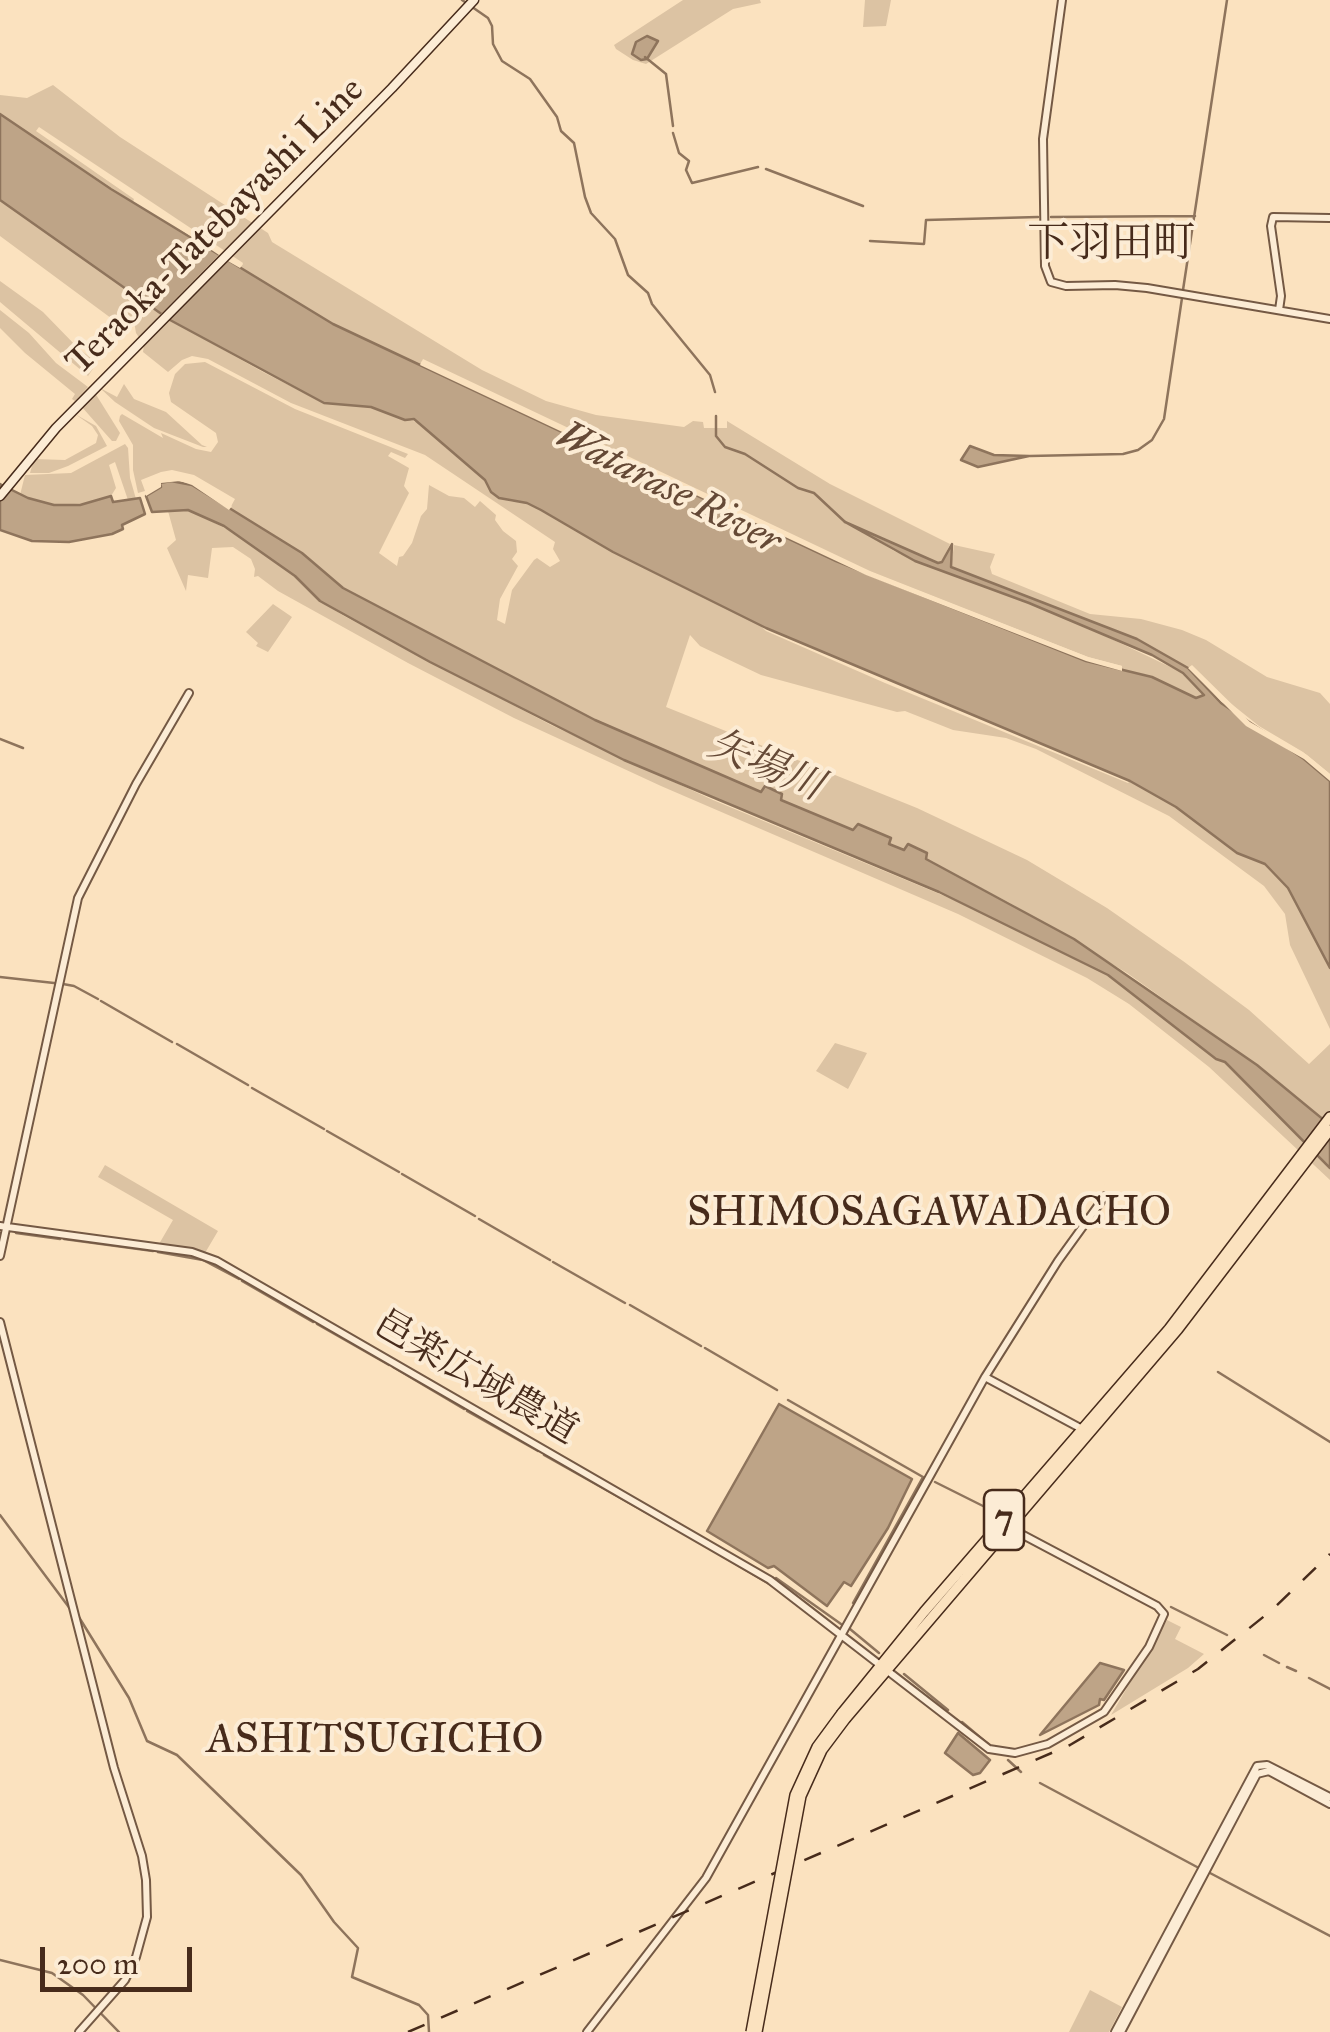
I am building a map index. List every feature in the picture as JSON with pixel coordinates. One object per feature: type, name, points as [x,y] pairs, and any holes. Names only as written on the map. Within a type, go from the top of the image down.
[{"type":"main road","name":"Teraoka-Tatebayashi Line","points":[[0,496],[22,466],[96,386],[472,3]]},
{"type":"main road","name":"7","points":[[754,2032],[795,1795],[817,1748],[1223,1265],[1330,1118]]},
{"type":"main road","name":"7","points":[[1261,1214],[1330,1130]]},
{"type":"main road","name":"7","points":[[885,1666],[1178,1330],[1223,1265]]},
{"type":"street","points":[[1062,0],[1044,138],[1048,278],[1060,286],[1115,285],[1330,319]]},
{"type":"street","points":[[1280,310],[1270,226],[1273,217],[1330,218]]},
{"type":"street","points":[[0,1256],[3,1227],[78,898],[136,784],[189,693]]},
{"type":"street","points":[[587,2032],[706,1878],[985,1376],[1058,1260],[1105,1196]]},
{"type":"street","name":"邑楽広域農道","points":[[3,1227],[178,1250],[217,1262],[770,1580],[989,1748],[1022,1753],[1108,1709],[1149,1647],[1163,1612],[1008,1527]]},
{"type":"street","points":[[0,1322],[146,1880],[147,1917],[136,1957],[125,1980],[79,2032]]},
{"type":"street","points":[[985,1376],[1082,1430]]},
{"type":"street","points":[[1118,2032],[1256,1766],[1266,1765],[1330,1800]]},
{"type":"shaded area","points":[[683,0],[761,3],[733,9],[646,64],[616,49],[614,45]]},
{"type":"shaded area","points":[[865,0],[891,0],[886,26],[863,27]]},
{"type":"shaded area","points":[[53,85],[120,137],[268,233],[272,242],[482,370],[546,401],[596,415],[684,427],[693,421],[703,422],[704,428],[727,428],[727,421],[830,484],[950,544],[938,563],[860,530],[894,551],[1076,622],[1183,673],[1204,695],[1196,699],[1152,677],[1122,671],[1122,666],[1088,657],[870,571],[423,359],[420,365],[333,324],[240,268],[243,263],[39,127],[36,131],[134,199],[133,202],[0,114],[0,95],[27,98]]},
{"type":"shaded area","points":[[0,200],[170,320],[263,372],[324,403],[371,407],[422,424],[487,486],[509,501],[541,510],[613,552],[754,619],[766,631],[1130,781],[1176,807],[1237,853],[1265,864],[1288,888],[1330,968],[1330,1029],[1290,945],[1285,914],[1264,886],[1169,816],[1036,749],[1006,738],[953,730],[905,711],[761,675],[700,646],[690,635],[666,707],[917,808],[1027,860],[1107,908],[1183,961],[1249,1010],[1309,1064],[1330,1044],[1330,1125],[1257,1065],[1127,973],[1010,903],[925,859],[927,853],[888,843],[891,838],[857,824],[854,830],[780,800],[764,787],[762,792],[595,720],[343,588],[302,553],[229,510],[235,499],[194,475],[161,472],[141,480],[145,491],[138,493],[133,445],[120,416],[163,438],[161,433],[211,452],[218,442],[216,433],[171,402],[169,393],[175,374],[185,364],[205,362],[295,409],[408,454],[405,458],[391,452],[388,456],[409,468],[404,486],[409,493],[379,553],[397,566],[427,509],[429,485],[449,496],[464,498],[475,507],[480,501],[516,541],[517,552],[512,559],[518,566],[500,599],[497,620],[505,624],[512,590],[534,560],[537,558],[550,567],[560,561],[553,549],[555,542],[425,455],[291,403],[208,359],[192,356],[168,372],[143,352],[134,321],[127,316],[119,324],[0,236]]},
{"type":"shaded area","points":[[0,281],[43,312],[97,363],[88,376],[0,302]]},
{"type":"shaded area","points":[[0,310],[29,333],[56,363],[88,387],[75,401],[75,394],[0,328]]},
{"type":"shaded area","points":[[124,384],[134,399],[166,412],[207,447],[154,428],[100,388],[117,397]]},
{"type":"shaded area","points":[[95,393],[120,433],[116,441],[81,406]]},
{"type":"shaded area","points":[[75,414],[96,426],[107,446],[49,473],[30,473],[34,459],[65,460],[96,443],[98,435],[92,426]]},
{"type":"shaded area","points":[[125,444],[136,499],[128,500],[115,462],[109,465],[116,488],[111,496],[94,503],[54,505],[20,495],[25,475],[71,473]]},
{"type":"shaded area","points":[[188,510],[243,537],[344,616],[551,725],[713,800],[1000,919],[1108,975],[1225,1062],[1330,1168],[1330,1180],[1209,1067],[1129,1004],[1087,978],[958,914],[514,718],[254,577],[251,559],[233,547],[212,548],[208,578],[188,575],[186,591],[167,548],[176,540],[168,511]]},
{"type":"shaded area","points":[[954,545],[995,554],[990,567],[992,574],[1090,614],[1141,619],[1182,630],[1267,677],[1320,693],[1330,704],[1330,774],[1303,752],[1259,726],[1192,666],[1188,668],[1137,639],[951,567]]},
{"type":"shaded area","points":[[273,604],[292,617],[268,652],[256,646],[258,643],[246,632]]},
{"type":"shaded area","points":[[835,1043],[867,1053],[848,1089],[816,1071]]},
{"type":"shaded area","points":[[105,1165],[218,1231],[205,1253],[159,1244],[173,1220],[98,1177]]},
{"type":"shaded area","points":[[1167,1620],[1181,1627],[1175,1639],[1204,1654],[1111,1715]]},
{"type":"shaded area","points":[[1090,1990],[1122,2007],[1109,2032],[1069,2032]]},
{"type":"water","points":[[647,36],[658,41],[647,59],[641,60],[632,54],[636,42]]},
{"type":"water","name":"Watarase River","points":[[0,114],[111,189],[333,324],[836,561],[1086,661],[1152,677],[1196,698],[1204,695],[1183,673],[1152,655],[915,561],[845,522],[938,563],[952,544],[951,567],[1137,639],[1188,668],[1221,703],[1330,781],[1330,968],[1288,888],[1265,864],[1237,853],[1176,807],[1130,781],[766,628],[613,552],[527,503],[499,498],[485,480],[414,419],[405,420],[371,407],[324,403],[170,320],[0,200]]},
{"type":"water","points":[[970,446],[994,455],[1029,456],[978,467],[961,460]]},
{"type":"water","points":[[160,483],[192,485],[302,553],[343,588],[595,720],[761,792],[765,786],[782,794],[781,800],[853,830],[858,824],[891,838],[889,844],[904,850],[908,844],[927,853],[926,859],[1074,939],[1257,1065],[1330,1125],[1330,1168],[1225,1062],[1108,975],[939,892],[624,760],[430,662],[320,601],[295,576],[224,526],[188,510],[152,512],[146,496],[161,487]]},
{"type":"water","points":[[0,484],[54,505],[80,505],[111,496],[113,502],[140,498],[145,514],[112,534],[69,542],[32,541],[0,530]]},
{"type":"water","points":[[779,1404],[912,1479],[888,1528],[851,1586],[844,1582],[827,1606],[774,1566],[768,1568],[707,1531]]},
{"type":"water","points":[[1100,1663],[1124,1670],[1104,1700],[1040,1735]]},
{"type":"water","points":[[958,1733],[990,1760],[980,1773],[973,1775],[945,1753]]},
{"type":"pier","points":[[91,169],[243,264],[240,268],[226,260],[164,322],[157,318],[219,255]]},
{"type":"pier","points":[[422,361],[868,571],[1088,657],[1122,666],[1122,671],[1086,661],[866,575],[420,365]]},
{"type":"pier","points":[[170,476],[194,480],[232,506],[229,510],[180,481],[161,483],[161,487],[146,496],[145,491],[157,480]]},
{"type":"pier","points":[[1192,665],[1250,722],[1307,755],[1330,774],[1330,781],[1304,759],[1246,726],[1188,668]]},
{"type":"waterway","points":[[462,0],[488,18],[493,44],[502,61],[530,79],[557,117],[561,131],[574,143],[591,213],[615,239],[628,275],[648,293],[652,304],[710,375],[715,392]]},
{"type":"waterway","points":[[1183,290],[1227,0]]},
{"type":"waterway","points":[[645,57],[666,74],[673,126]]},
{"type":"waterway","points":[[673,133],[679,153],[689,161],[686,170],[692,183],[758,167]]},
{"type":"waterway","points":[[766,169],[863,206]]},
{"type":"waterway","points":[[1051,217],[1195,216]]},
{"type":"waterway","points":[[870,241],[924,244],[926,220],[1038,217]]},
{"type":"waterway","points":[[1030,456],[1123,454],[1152,440],[1164,419],[1182,298]]},
{"type":"waterway","points":[[716,416],[716,436],[725,447],[814,493],[845,522]]},
{"type":"waterway","points":[[0,739],[23,748]]},
{"type":"waterway","points":[[0,977],[54,983]]},
{"type":"waterway","points":[[63,984],[98,999]]},
{"type":"waterway","points":[[101,1001],[172,1042]]},
{"type":"waterway","points":[[177,1044],[248,1085]]},
{"type":"waterway","points":[[252,1088],[324,1129]]},
{"type":"waterway","points":[[327,1131],[399,1172]]},
{"type":"waterway","points":[[402,1174],[475,1216]]},
{"type":"waterway","points":[[479,1219],[550,1260]]},
{"type":"waterway","points":[[16,1233],[60,1239]]},
{"type":"waterway","points":[[64,1239],[153,1251]]},
{"type":"waterway","points":[[158,1252],[203,1260],[239,1279]]},
{"type":"waterway","points":[[553,1262],[625,1303]]},
{"type":"waterway","points":[[242,1281],[313,1322]]},
{"type":"waterway","points":[[630,1305],[701,1346]]},
{"type":"waterway","points":[[317,1324],[389,1365]]},
{"type":"waterway","points":[[705,1348],[777,1390]]},
{"type":"waterway","points":[[393,1367],[464,1409]]},
{"type":"waterway","points":[[1218,1372],[1330,1442]]},
{"type":"waterway","points":[[788,1400],[923,1477],[853,1603]]},
{"type":"waterway","points":[[467,1411],[538,1451]]},
{"type":"waterway","points":[[544,1455],[695,1540]]},
{"type":"waterway","points":[[935,1482],[1001,1515]]},
{"type":"waterway","points":[[0,1515],[71,1610]]},
{"type":"waterway","points":[[702,1544],[771,1585]]},
{"type":"waterway","points":[[776,1578],[841,1624]]},
{"type":"waterway","points":[[1171,1607],[1227,1635]]},
{"type":"waterway","points":[[77,1614],[129,1698],[147,1741],[177,1755],[301,1875],[358,1948],[352,1977],[419,2005],[428,2015],[429,2032]]},
{"type":"waterway","points":[[850,1629],[879,1653]]},
{"type":"waterway","points":[[1264,1655],[1279,1663]]},
{"type":"waterway","points":[[1287,1667],[1296,1671]]},
{"type":"waterway","points":[[904,1674],[948,1710]]},
{"type":"waterway","points":[[1309,1678],[1330,1689]]},
{"type":"waterway","points":[[962,1722],[988,1744]]},
{"type":"waterway","points":[[1008,1760],[1021,1772]]},
{"type":"waterway","points":[[1040,1783],[1197,1867]]},
{"type":"waterway","points":[[1210,1873],[1330,1936]]},
{"type":"waterway","points":[[0,1960],[52,1973],[83,1995],[119,2032]]},
{"type":"railway","points":[[408,2032],[1070,1745],[1198,1669],[1272,1610],[1330,1554]]},
{"type":"district","name":"下羽田町","points":[[1111,246]]},
{"type":"district","name":"SHIMOSAGAWADACHO","points":[[929,1215]]},
{"type":"district","name":"ASHITSUGICHO","points":[[375,1742]]},
{"type":"water label","name":"矢場川","points":[[765,767]]}]
